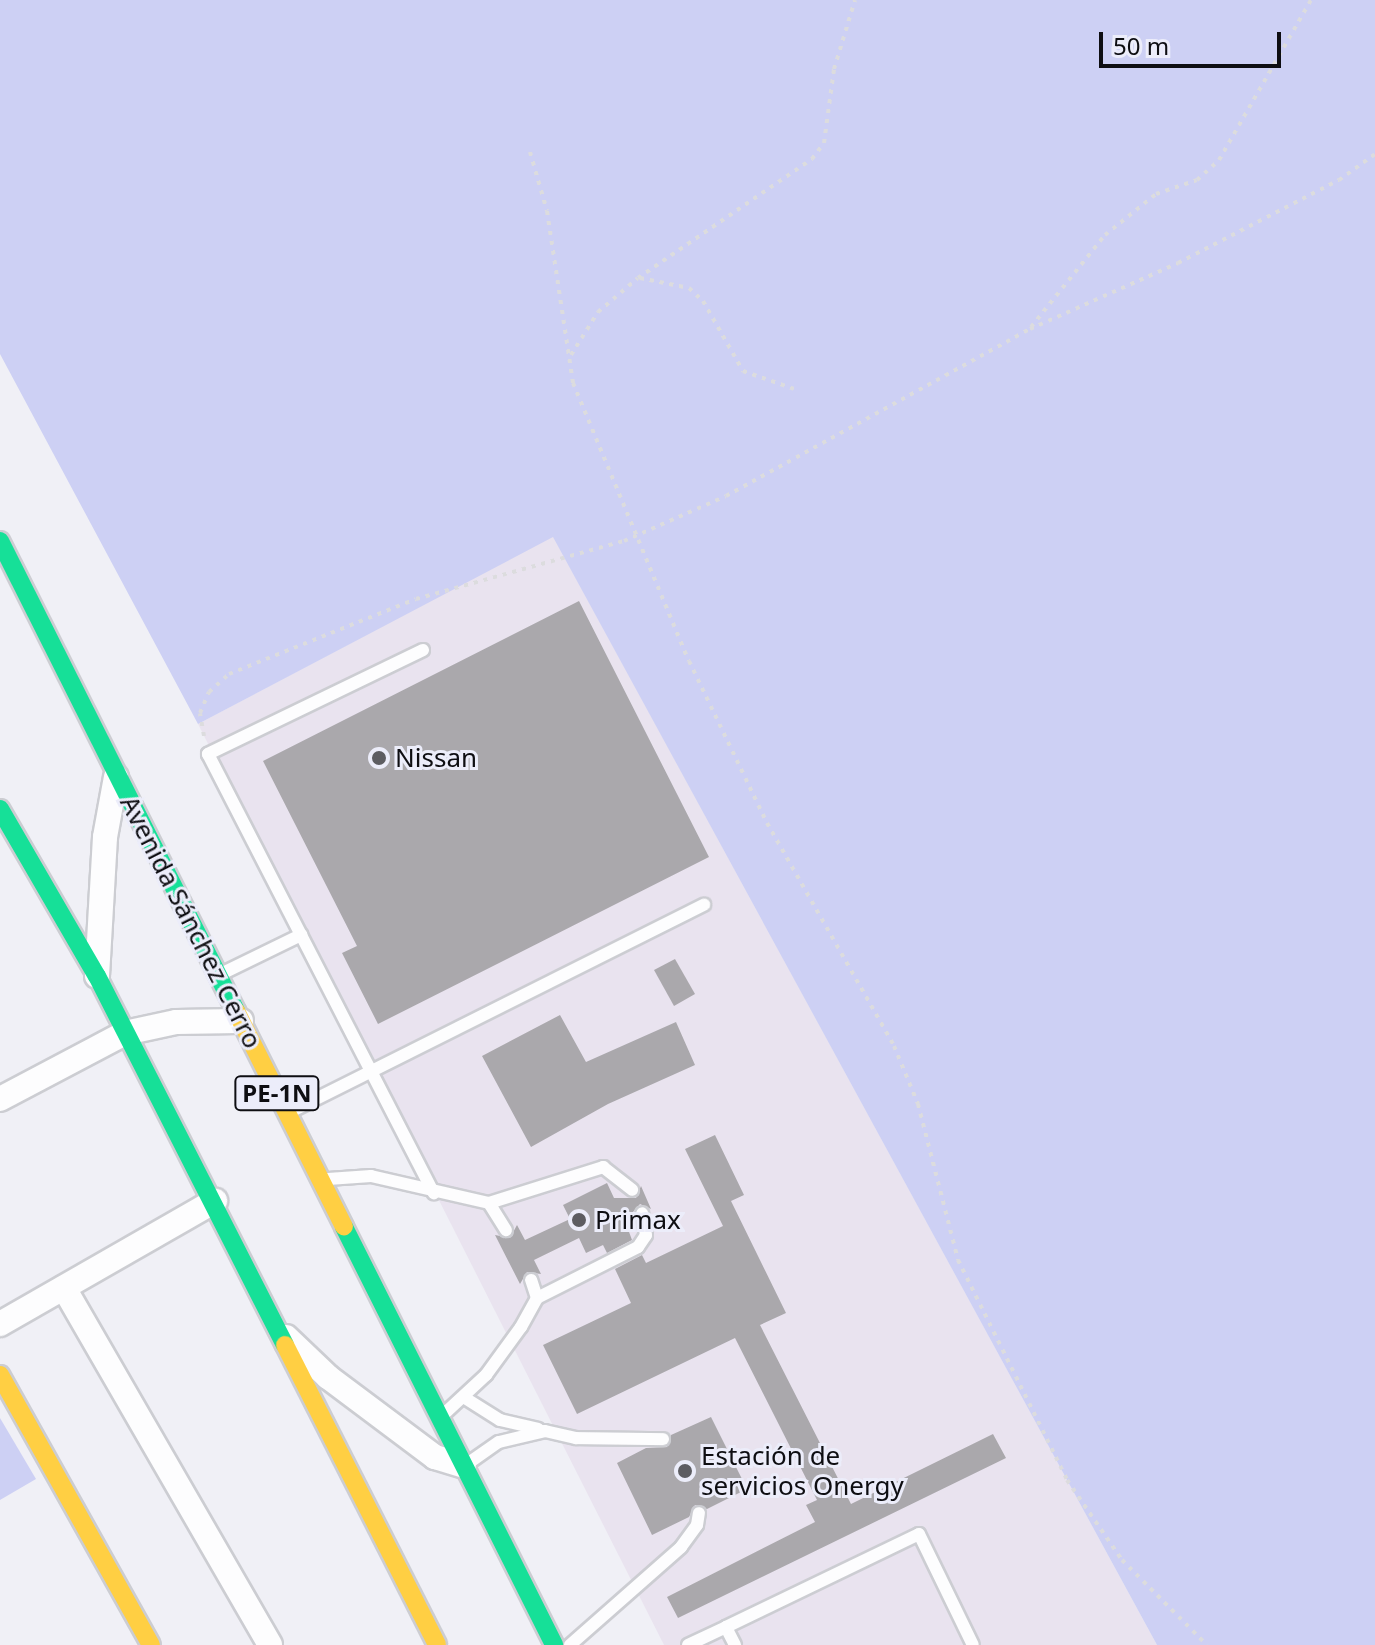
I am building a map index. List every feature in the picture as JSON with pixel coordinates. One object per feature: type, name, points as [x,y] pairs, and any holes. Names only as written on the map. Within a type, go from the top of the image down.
[{"type":"main road","name":"Avenida Sánchez Cerro","points":[[0,541],[554,1645]]},
{"type":"main road","points":[[0,809],[97,976],[215,1201],[437,1645]]},
{"type":"main road","points":[[0,1375],[151,1645]]},
{"type":"street","points":[[97,976],[105,837],[117,774]]},
{"type":"street","points":[[0,1099],[125,1033],[176,1022],[241,1021]]},
{"type":"street","points":[[0,1324],[215,1201]]},
{"type":"street","points":[[64,1288],[270,1645]]},
{"type":"street","points":[[281,1333],[328,1377],[435,1457],[464,1466]]},
{"type":"lane","points":[[423,650],[208,754],[434,1193]]},
{"type":"lane","points":[[287,1113],[704,905]]},
{"type":"lane","points":[[218,975],[301,935]]},
{"type":"lane","points":[[320,1179],[371,1176],[434,1193],[489,1203],[603,1167],[632,1190]]},
{"type":"lane","points":[[489,1203],[506,1230]]},
{"type":"lane","points":[[440,1418],[465,1398],[504,1351],[537,1298],[638,1247],[646,1235],[642,1213]]},
{"type":"lane","points":[[531,1280],[537,1298]]},
{"type":"lane","points":[[465,1398],[500,1420],[576,1438],[663,1439]]},
{"type":"lane","points":[[464,1466],[499,1442],[545,1431]]},
{"type":"lane","points":[[570,1645],[681,1547],[697,1525],[699,1513]]},
{"type":"lane","points":[[688,1645],[919,1534],[973,1645]]},
{"type":"lane","points":[[726,1627],[735,1645]]},
{"type":"path","points":[[570,357],[598,312],[638,278],[812,159],[824,143],[834,69],[855,0]]},
{"type":"path","points":[[1030,329],[1105,235],[1156,194],[1197,180],[1219,160],[1311,0]]},
{"type":"path","points":[[530,152],[547,211],[573,383],[635,536],[767,823],[894,1046],[918,1104],[958,1260],[1067,1480],[1122,1560],[1207,1645]]},
{"type":"path","points":[[208,754],[200,713],[209,692],[229,674],[416,599],[635,536],[854,429],[1030,329],[1178,263],[1339,180],[1375,154]]},
{"type":"path","points":[[638,278],[689,288],[703,301],[743,371],[794,389]]},
{"type":"shaded area","points":[[0,0],[1375,0],[1375,1645],[1157,1645],[553,537],[198,724],[0,354]]},
{"type":"shaded area","points":[[553,536],[1157,1645],[664,1645],[198,724]]},
{"type":"shaded area","points":[[0,1418],[36,1479],[0,1500]]},
{"type":"building","points":[[579,601],[709,857],[378,1024],[342,953],[357,946],[263,761]]},
{"type":"building","points":[[675,959],[695,994],[674,1006],[654,970]]},
{"type":"building","points":[[560,1015],[586,1062],[676,1022],[695,1065],[608,1104],[531,1147],[482,1056]]},
{"type":"building","points":[[715,1135],[744,1195],[731,1201],[786,1313],[760,1325],[851,1504],[993,1434],[1006,1458],[678,1618],[667,1597],[815,1522],[806,1505],[817,1500],[735,1338],[577,1414],[543,1345],[631,1303],[615,1269],[642,1255],[646,1263],[723,1226],[685,1149]]},
{"type":"building","points":[[607,1183],[614,1198],[636,1198],[641,1186],[651,1209],[640,1204],[625,1221],[632,1240],[607,1253],[603,1245],[586,1253],[579,1238],[534,1260],[541,1274],[527,1272],[520,1284],[495,1235],[510,1238],[517,1225],[525,1240],[570,1219],[563,1205]]},
{"type":"building","points":[[711,1417],[747,1489],[707,1509],[695,1505],[689,1517],[652,1535],[617,1463],[646,1448],[667,1447],[671,1435]]},
{"type":"traffic: fast","points":[[0,541],[236,1011]]},
{"type":"traffic: fast","points":[[0,809],[97,976],[285,1345]]},
{"type":"traffic: fast","points":[[344,1227],[554,1645]]},
{"type":"traffic: slow","points":[[236,1011],[344,1227]]},
{"type":"traffic: slow","points":[[285,1345],[437,1645]]},
{"type":"traffic: slow","points":[[0,1375],[151,1645]]},
{"type":"place","name":"Nissan","points":[[379,758]]},
{"type":"place","name":"Primax","points":[[579,1220]]},
{"type":"place","name":"Estación de servicios Onergy","points":[[685,1471]]}]
